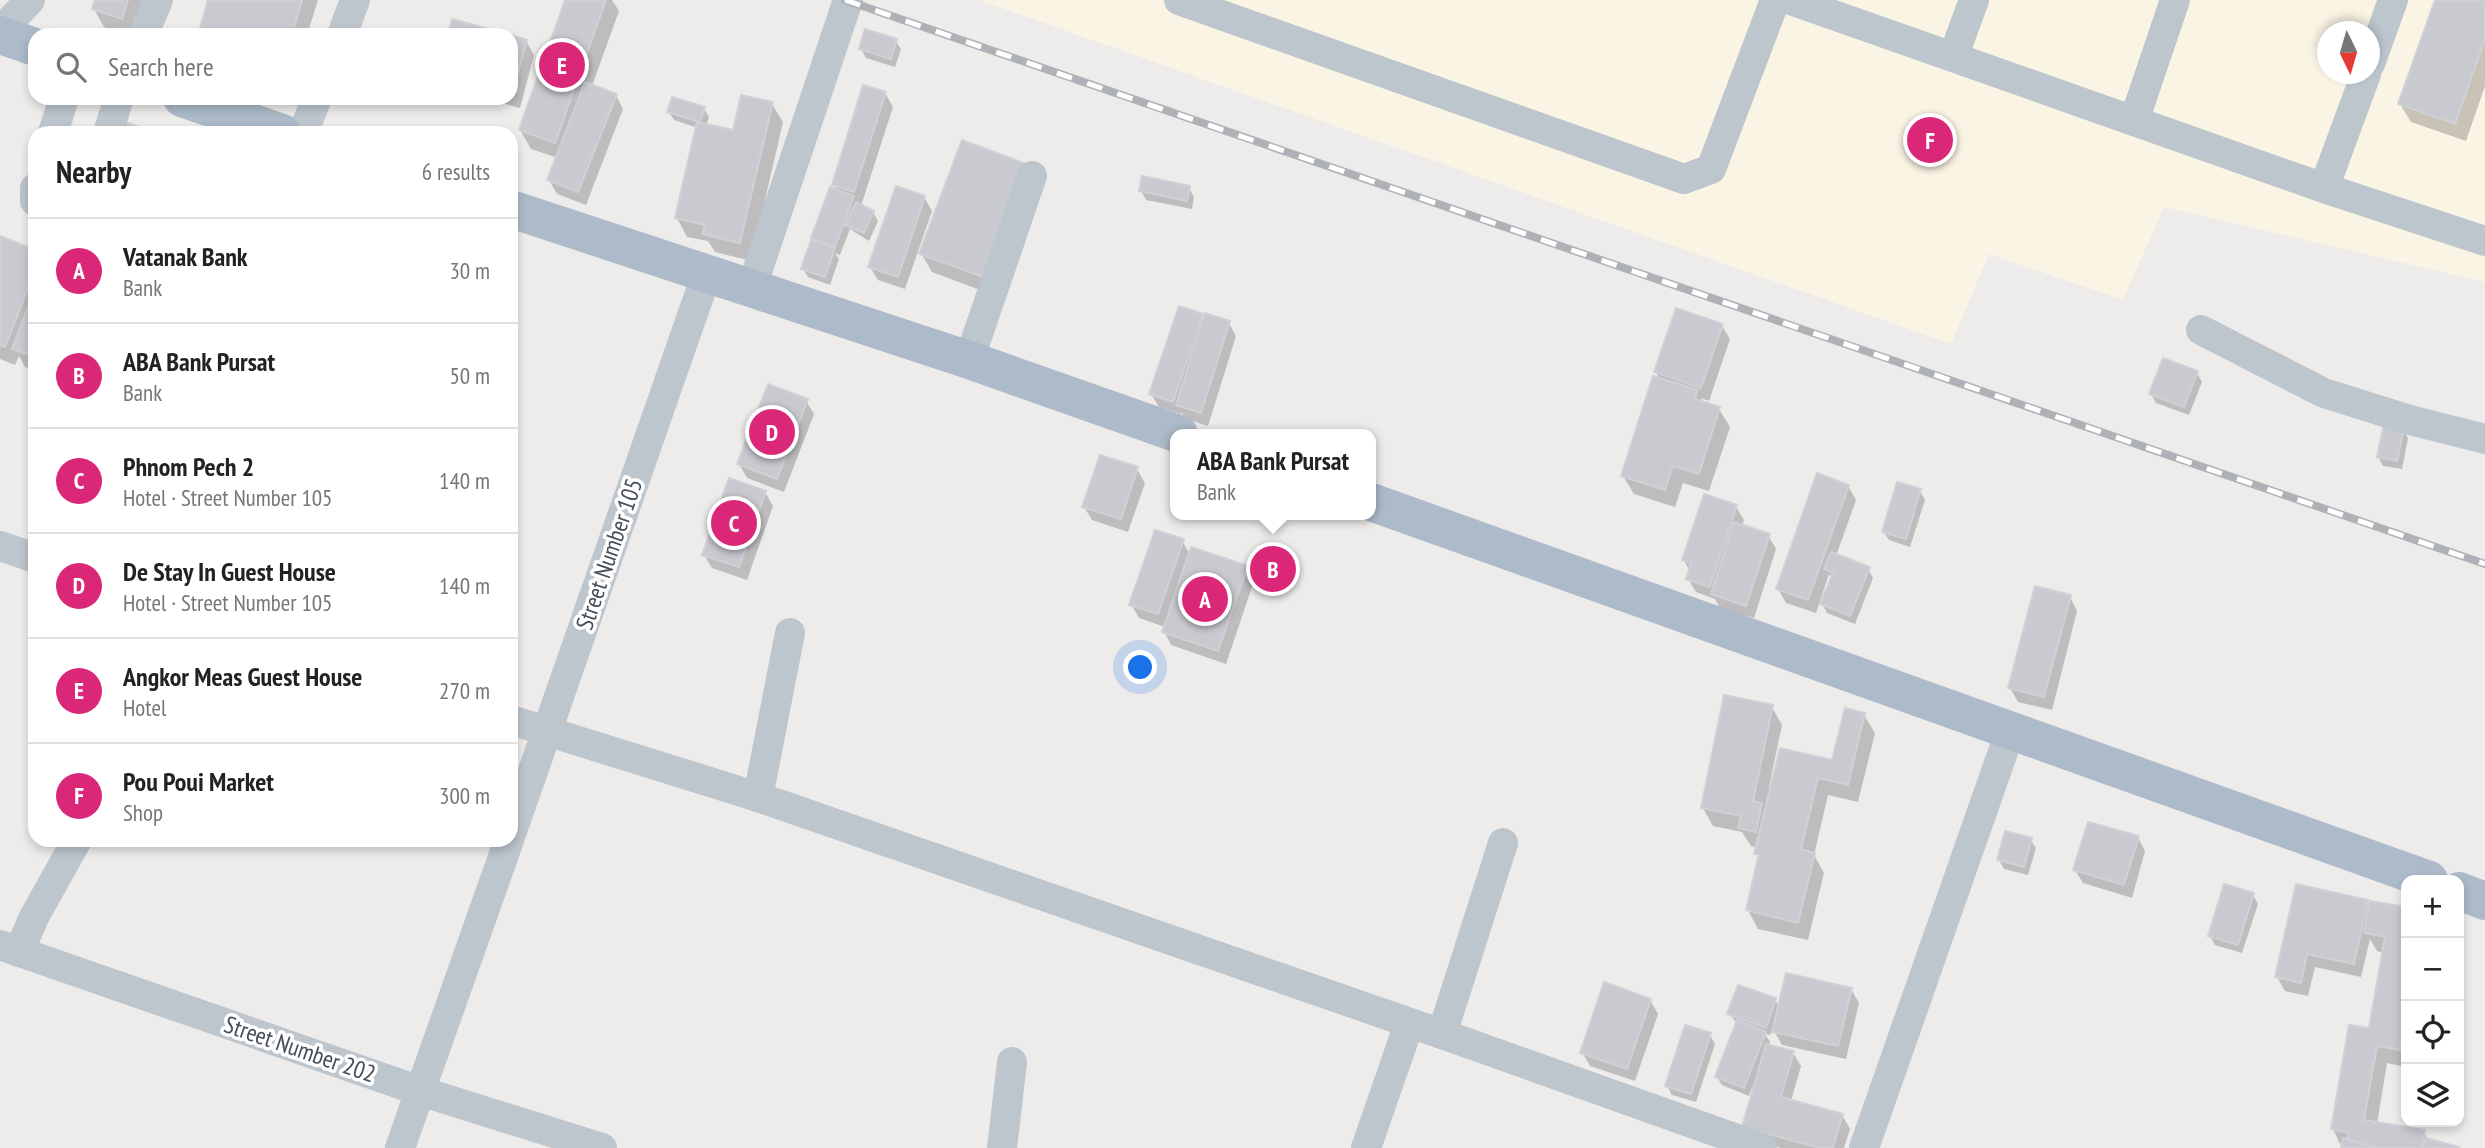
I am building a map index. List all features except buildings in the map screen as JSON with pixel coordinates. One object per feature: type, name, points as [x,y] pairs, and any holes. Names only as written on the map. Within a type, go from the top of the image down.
[{"type":"main road","points":[[0,33],[28,44]]},
{"type":"main road","points":[[201,105],[262,126]]},
{"type":"main road","points":[[518,211],[969,360],[1170,431]]},
{"type":"main road","points":[[1376,504],[2415,875]]},
{"type":"main road","points":[[2464,893],[2485,901]]},
{"type":"street","points":[[0,33],[30,0]]},
{"type":"street","points":[[146,28],[158,0]]},
{"type":"street","points":[[345,28],[355,0]]},
{"type":"street","points":[[751,287],[848,0]]},
{"type":"street","points":[[1180,0],[1685,179],[1711,169],[1776,0]]},
{"type":"street","points":[[1791,0],[2324,188],[2485,241]]},
{"type":"street","points":[[1953,57],[1974,0]]},
{"type":"street","points":[[2134,121],[2175,0]]},
{"type":"street","points":[[2380,36],[2393,0]]},
{"type":"street","points":[[2324,188],[2362,84]]},
{"type":"street","points":[[55,126],[62,105]]},
{"type":"street","points":[[110,126],[117,105]]},
{"type":"street","points":[[306,126],[314,105]]},
{"type":"street","points":[[969,360],[1032,176]]},
{"type":"street","name":"Street Number 105","points":[[518,815],[707,273]]},
{"type":"street","points":[[2201,330],[2324,393],[2410,420],[2485,439]]},
{"type":"street","points":[[0,545],[28,555]]},
{"type":"street","points":[[758,797],[790,634]]},
{"type":"street","points":[[518,722],[758,797],[1762,1148]]},
{"type":"street","points":[[1864,1148],[2011,729]]},
{"type":"street","points":[[1442,1034],[1503,843]]},
{"type":"street","points":[[10,949],[34,917],[73,847]]},
{"type":"street","points":[[400,1148],[507,847]]},
{"type":"street","name":"Street Number 202","points":[[10,949],[420,1091],[602,1148]]},
{"type":"street","points":[[1366,1148],[1409,1024]]},
{"type":"street","points":[[1002,1148],[1012,1062]]},
{"type":"shaded area","points":[[979,0],[2485,0],[2485,282],[2164,207],[2123,300],[1989,254],[1951,344]]},
{"type":"railway","points":[[845,0],[2485,564]]},
{"type":"place","name":"Angkor Meas Guest House","points":[[562,65]]},
{"type":"place","name":"Pou Poui Market","points":[[1930,140]]},
{"type":"place","name":"De Stay In Guest House","points":[[772,432]]},
{"type":"place","name":"Phnom Pech 2","points":[[734,523]]},
{"type":"place","name":"ABA Bank Pursat","points":[[1273,569]]},
{"type":"place","name":"Vatanak Bank","points":[[1205,599]]}]
